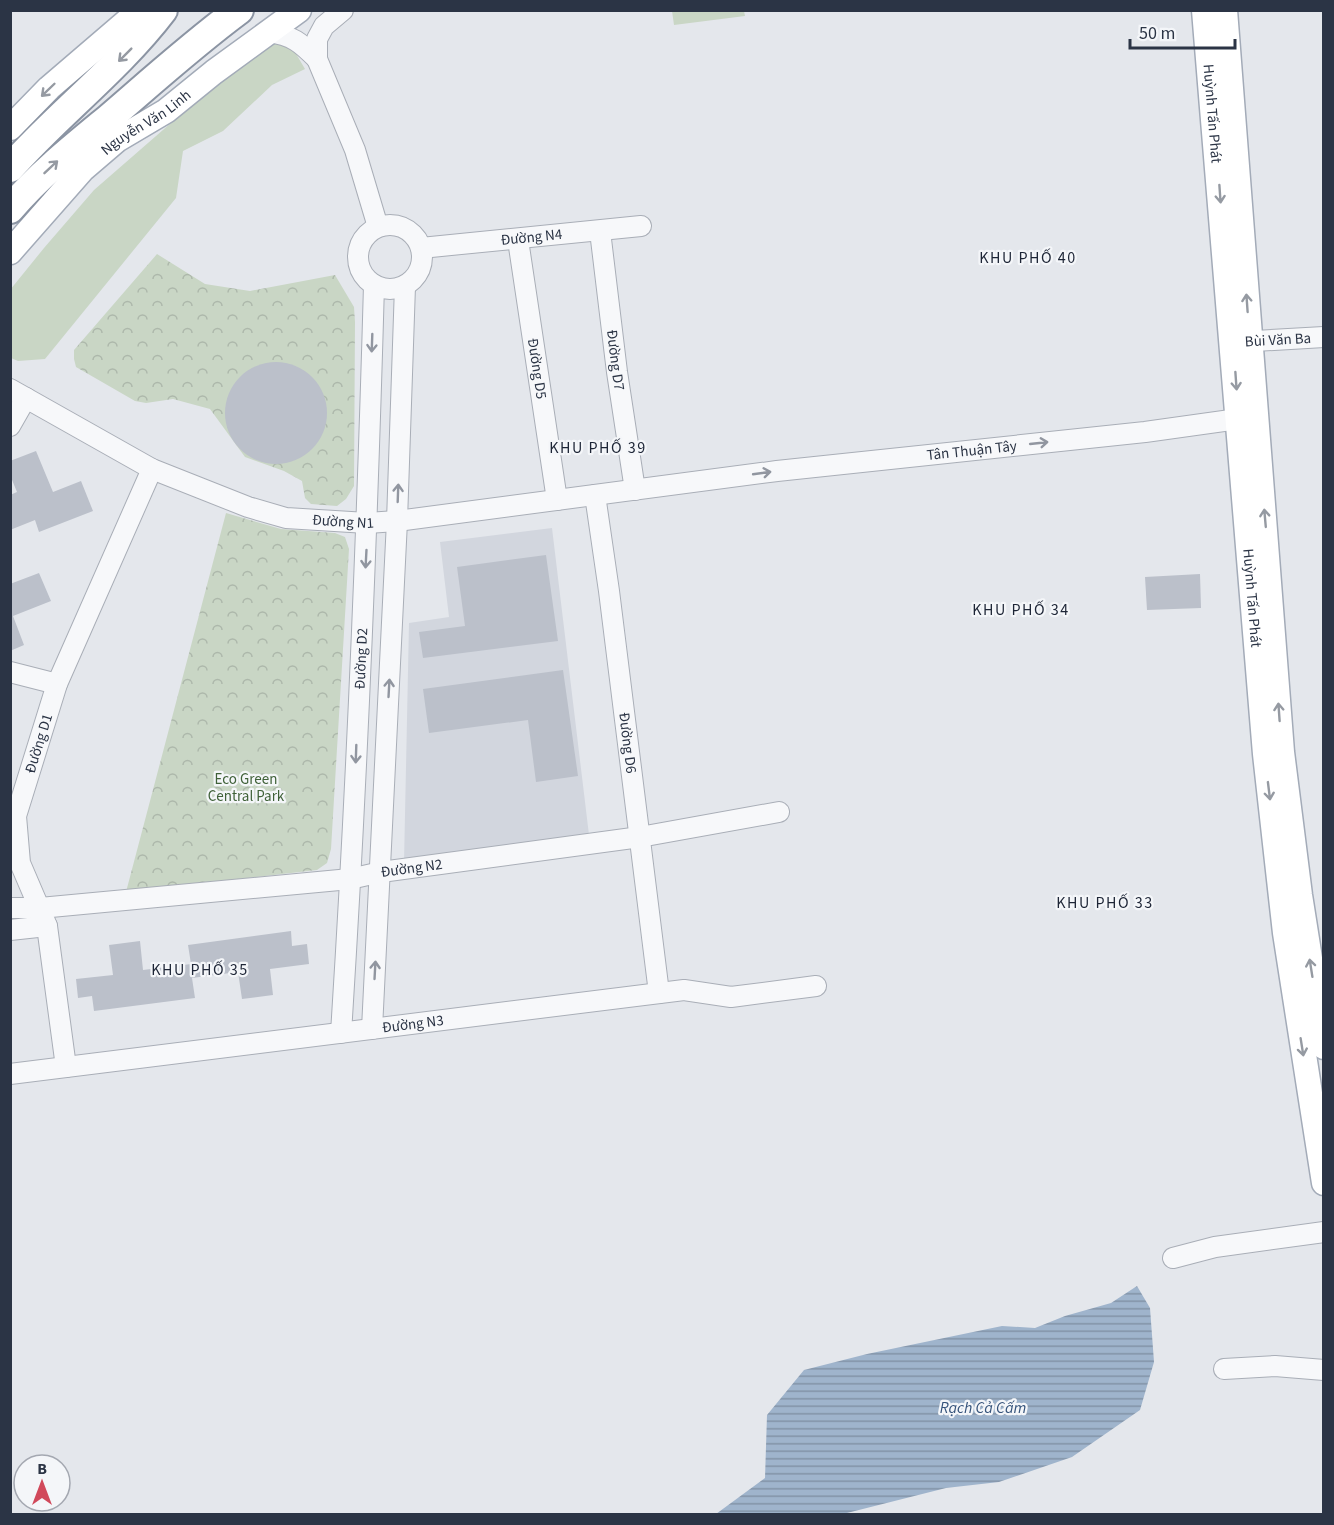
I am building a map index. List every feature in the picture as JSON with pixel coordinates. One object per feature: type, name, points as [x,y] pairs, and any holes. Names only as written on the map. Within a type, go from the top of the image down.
[{"type":"highway","points":[[10,168],[130,51],[163,10]]},
{"type":"highway","name":"Nguyễn Văn Linh","points":[[10,209],[24,192],[59,160],[177,59],[239,10]]},
{"type":"main road","points":[[14,119],[140,10]]},
{"type":"main road","name":"Nguyễn Văn Linh","points":[[117,140],[127,122],[211,58],[270,21],[299,10]]},
{"type":"main road","name":"Huỳnh Tấn Phát","points":[[1204,10],[1241,342],[1238,419],[1273,753],[1300,895],[1323,1047]]},
{"type":"main road","name":"Huỳnh Tấn Phát","points":[[1225,10],[1241,342],[1285,933],[1315,1073],[1323,1183]]},
{"type":"main road","name":"Nguyễn Văn Linh","points":[[10,252],[82,170],[117,140],[166,111],[242,52],[270,21]]},
{"type":"main road","points":[[177,59],[211,58],[242,52]]},
{"type":"street","points":[[317,59],[317,39],[324,26],[343,10]]},
{"type":"street","points":[[270,21],[286,35],[297,39],[317,59],[355,150],[378,227]]},
{"type":"street","points":[[386,225],[401,227],[414,235],[421,248],[422,263],[416,276],[405,286],[389,289],[374,285],[363,274],[358,259],[361,243],[365,237],[378,227],[386,225]]},
{"type":"street","name":"Đường N4","points":[[421,248],[641,226]]},
{"type":"street","name":"Đường D7","points":[[600,231],[617,372],[635,490]]},
{"type":"street","name":"Đường D5","points":[[518,240],[557,500]]},
{"type":"street","name":"Đường D2","points":[[340,1033],[350,879],[367,523],[374,285]]},
{"type":"street","name":"Đường D2","points":[[372,1029],[397,521],[405,286]]},
{"type":"street","name":"Bùi Văn Ba","points":[[1241,342],[1323,338]]},
{"type":"street","points":[[10,426],[18,394]]},
{"type":"street","name":"Đường N1","points":[[18,394],[152,469],[248,507],[286,518],[367,523],[397,521],[704,481]]},
{"type":"street","name":"Tân Thuận Tây","points":[[704,481],[777,471],[1145,432],[1238,419]]},
{"type":"street","name":"Đường D1","points":[[66,1067],[44,917],[20,863],[16,816],[57,684],[152,469]]},
{"type":"street","name":"Đường D6","points":[[595,495],[659,993]]},
{"type":"street","points":[[10,672],[57,684]]},
{"type":"street","name":"Đường N2","points":[[44,917],[350,879],[381,872],[640,837],[779,812]]},
{"type":"street","points":[[10,908],[44,917]]},
{"type":"street","points":[[10,930],[44,917]]},
{"type":"street","name":"Đường N3","points":[[10,1074],[684,990],[731,997],[816,986]]},
{"type":"street","points":[[1173,1258],[1215,1246],[1323,1232]]},
{"type":"street","points":[[1224,1369],[1275,1366],[1323,1370]]},
{"type":"shaded area","points":[[552,528],[589,835],[404,863],[409,623],[449,617],[440,542]]},
{"type":"green space","points":[[672,11],[744,11],[745,16],[674,25]]},
{"type":"green space","points":[[282,30],[305,69],[272,85],[223,131],[183,151],[176,198],[45,359],[18,361],[11,358],[10,290],[44,248],[94,190],[233,69]]},
{"type":"green space","points":[[157,254],[205,284],[250,291],[335,275],[354,307],[355,322],[354,486],[346,499],[337,506],[311,504],[305,498],[302,481],[284,471],[245,457],[210,409],[173,399],[146,403],[135,401],[76,367],[74,350]]},
{"type":"green space","name":"Eco Green Central Park","points":[[226,513],[281,529],[335,533],[345,537],[349,549],[331,849],[327,863],[317,870],[126,892]]},
{"type":"water","name":"Rạch Cả Cấm","points":[[1137,1286],[1150,1308],[1154,1362],[1140,1410],[1072,1457],[999,1482],[946,1488],[843,1514],[716,1514],[765,1478],[767,1415],[804,1370],[867,1354],[1002,1326],[1035,1328],[1065,1316],[1111,1303]]},
{"type":"building","points":[[276,362],[295,366],[312,377],[323,394],[327,413],[323,432],[312,449],[295,460],[276,464],[257,460],[240,449],[229,432],[225,413],[229,394],[240,377],[257,366]]},
{"type":"building","points":[[36,451],[53,492],[81,481],[93,511],[39,532],[35,520],[10,530],[10,495],[17,492],[10,475],[10,461]]},
{"type":"building","points":[[546,555],[558,641],[423,658],[419,632],[465,626],[457,567]]},
{"type":"building","points":[[39,573],[51,601],[13,616],[24,645],[10,651],[10,584]]},
{"type":"building","points":[[1200,574],[1201,608],[1147,610],[1145,577]]},
{"type":"building","points":[[563,670],[578,776],[536,782],[528,720],[429,733],[423,689]]},
{"type":"building","points":[[291,931],[292,946],[307,944],[309,964],[270,969],[273,995],[242,999],[238,972],[192,978],[195,998],[94,1011],[92,996],[78,998],[76,979],[113,975],[109,945],[140,941],[143,970],[191,964],[188,945]]},
{"type":"district","name":"KHU PHỐ 40","points":[[1028,257]]},
{"type":"district","name":"KHU PHỐ 39","points":[[598,447]]},
{"type":"district","name":"KHU PHỐ 34","points":[[1021,609]]},
{"type":"district","name":"KHU PHỐ 33","points":[[1105,902]]},
{"type":"district","name":"KHU PHỐ 35","points":[[200,969]]}]
